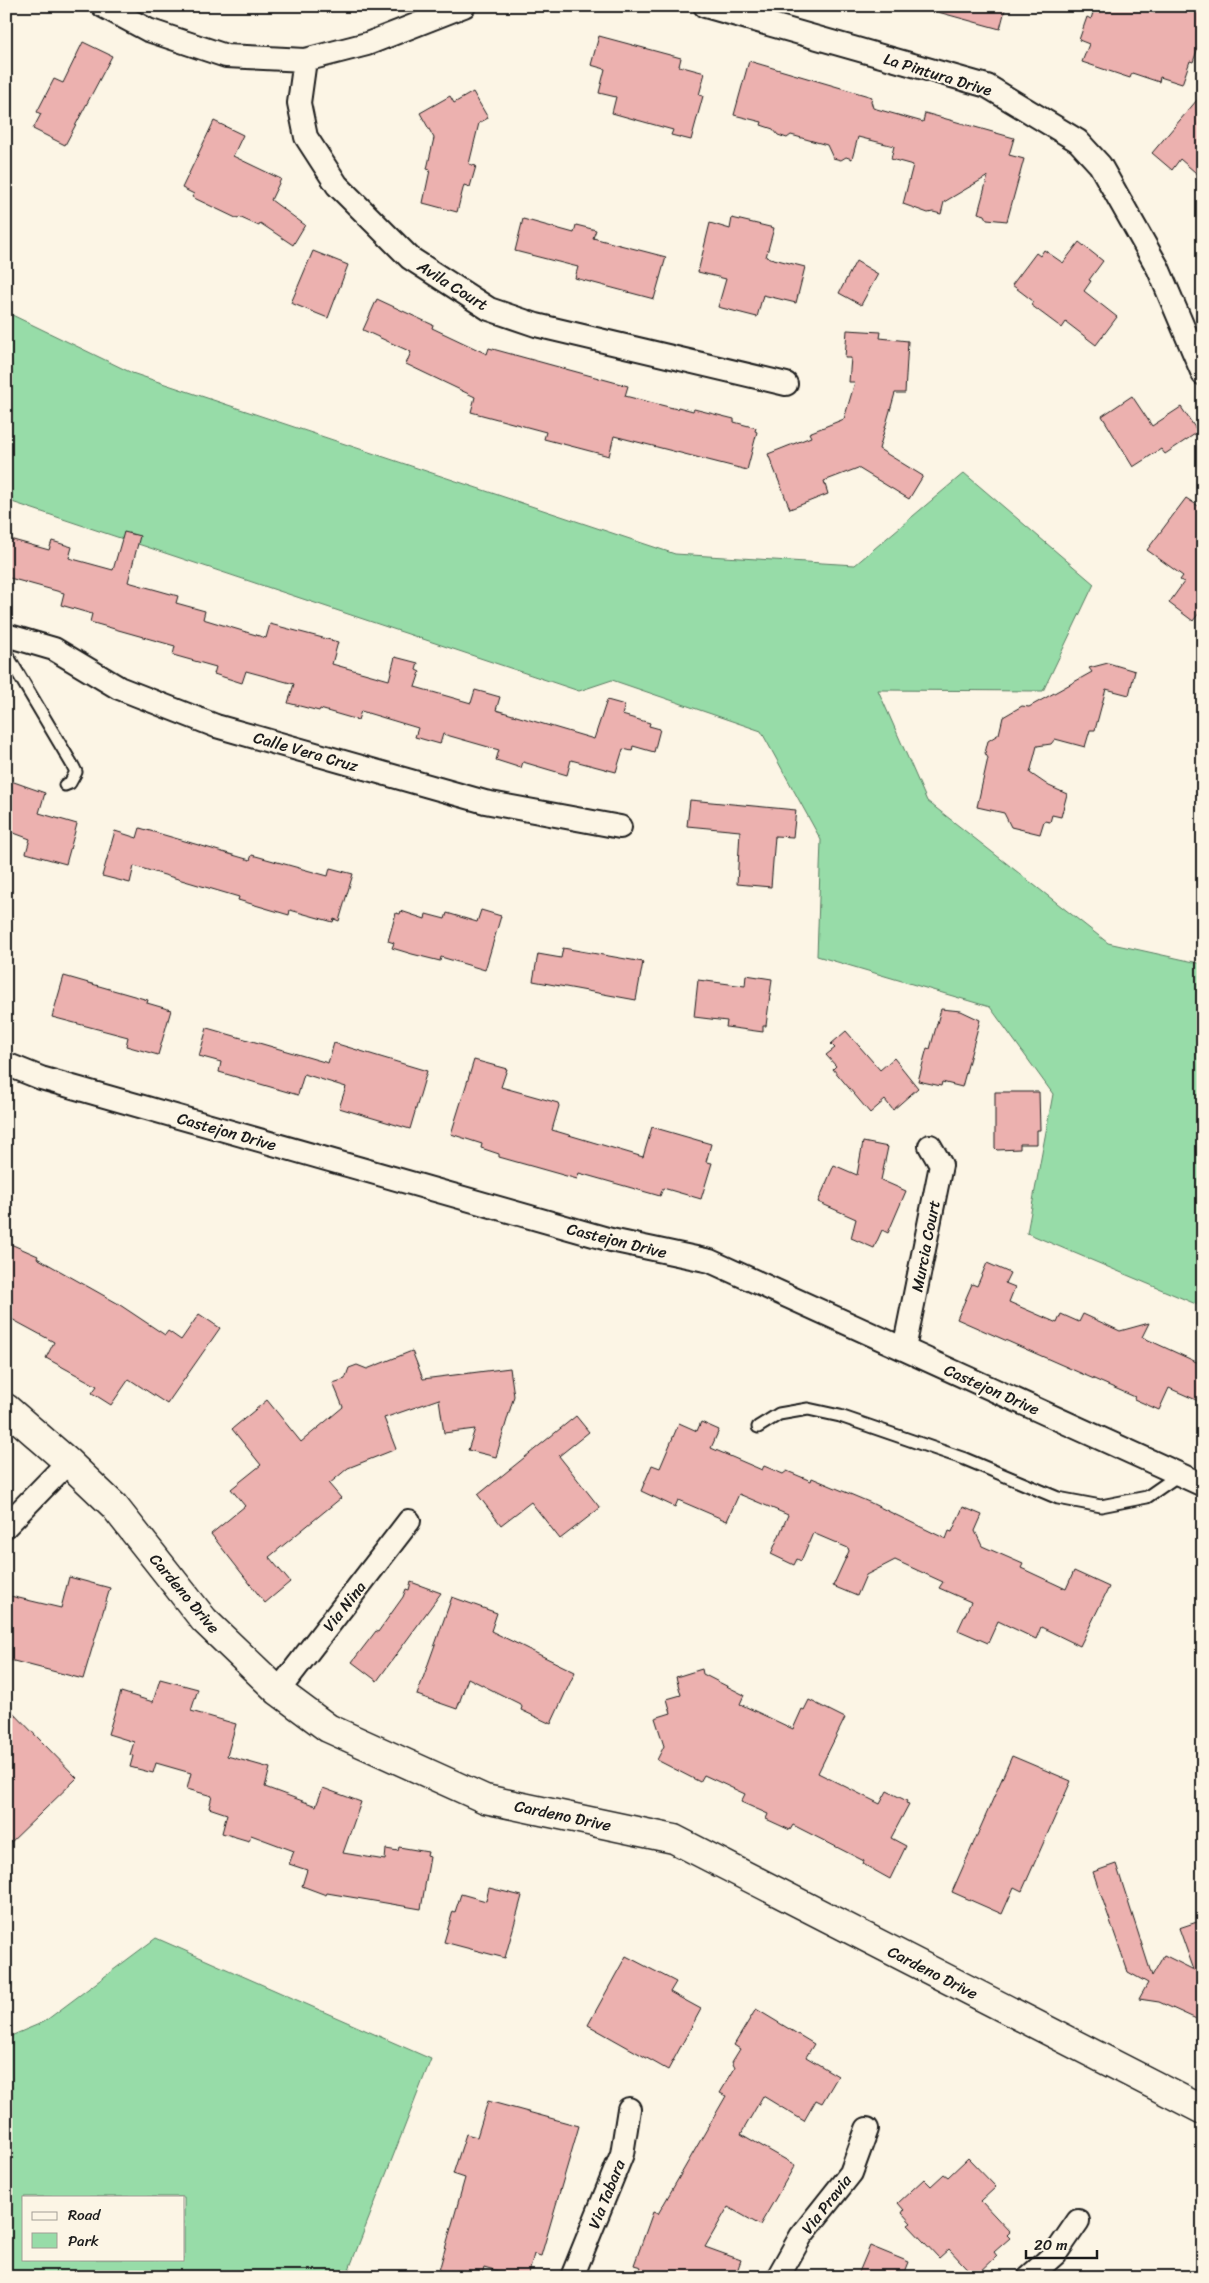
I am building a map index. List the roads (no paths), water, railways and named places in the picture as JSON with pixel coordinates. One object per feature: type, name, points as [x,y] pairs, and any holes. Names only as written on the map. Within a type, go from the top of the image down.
[{"type":"street","points":[[103,6],[148,30],[226,56],[306,60],[367,44],[464,6]]},
{"type":"street","name":"La Pintura Drive","points":[[705,6],[987,86],[1078,140],[1100,165],[1158,268],[1203,374]]},
{"type":"street","name":"Avila Court","points":[[306,60],[299,103],[306,137],[337,185],[410,258],[490,309],[536,325],[786,384]]},
{"type":"street","name":"Calle Vera Cruz","points":[[6,635],[54,649],[118,688],[216,726],[485,802],[620,827]]},
{"type":"street","name":"Castejon Drive","points":[[6,1064],[41,1078],[611,1240],[710,1262],[1203,1485]]},
{"type":"street","name":"Murcia Court","points":[[904,1349],[941,1165],[930,1146]]},
{"type":"street","name":"Cardeno Drive","points":[[6,1408],[68,1462],[114,1506],[204,1620],[278,1690],[328,1728],[485,1799],[674,1839],[1203,2110]]},
{"type":"street","points":[[6,1526],[68,1462]]},
{"type":"street","name":"Via Nina","points":[[278,1690],[409,1521]]},
{"type":"street","name":"Via Tabara","points":[[572,2277],[622,2154],[629,2109]]},
{"type":"street","name":"Via Pravia","points":[[778,2277],[801,2236],[851,2173],[867,2129]]},
{"type":"street","points":[[1030,2277],[1056,2253],[1078,2221]]},
{"type":"lane","points":[[6,653],[74,766],[76,772],[74,778],[65,785]]},
{"type":"lane","points":[[758,1427],[779,1414],[808,1409],[832,1414],[965,1459],[1058,1498],[1101,1506],[1148,1497],[1180,1474]]}]
